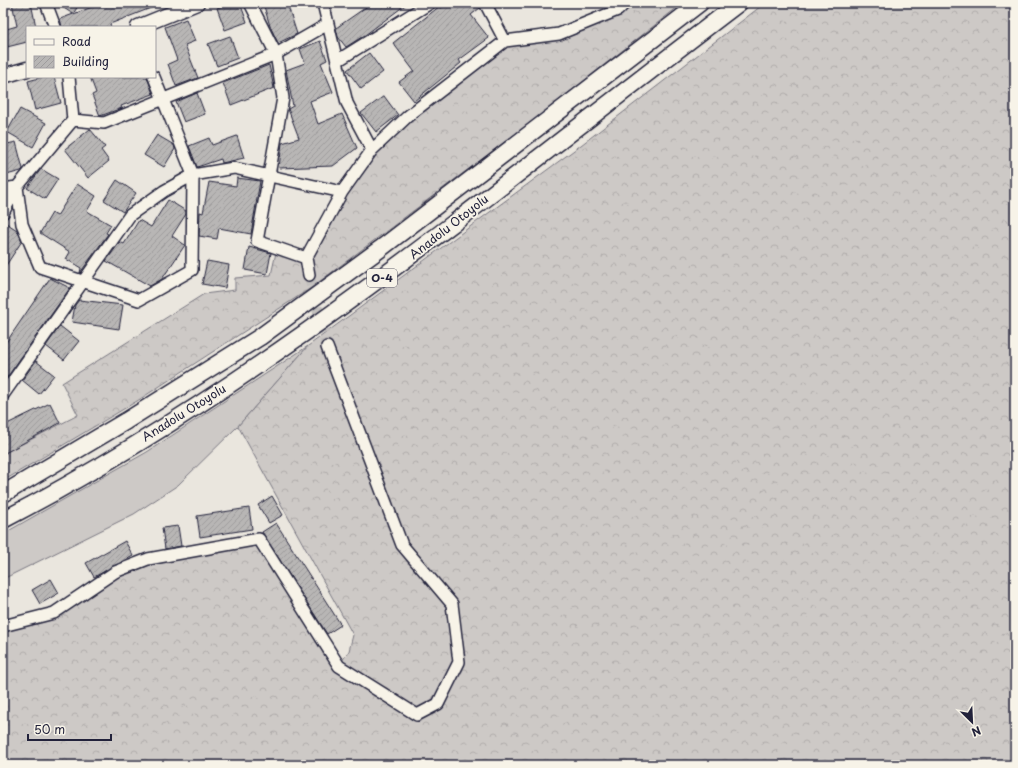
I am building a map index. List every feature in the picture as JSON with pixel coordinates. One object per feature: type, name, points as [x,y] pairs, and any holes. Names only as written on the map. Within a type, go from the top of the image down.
[{"type":"highway","name":"Anadolu Otoyolu","points":[[3,494],[126,421],[260,337],[380,249],[700,3]]},
{"type":"highway","name":"Anadolu Otoyolu","points":[[3,520],[47,497],[139,442],[271,358],[392,271],[739,3]]},
{"type":"main road","points":[[140,26],[197,3]]},
{"type":"main road","points":[[3,76],[26,69]]},
{"type":"street","points":[[46,3],[55,26]]},
{"type":"street","points":[[250,3],[276,54],[283,98],[270,175],[256,241],[306,258]]},
{"type":"street","points":[[324,3],[347,103],[372,150]]},
{"type":"street","points":[[337,61],[430,3]]},
{"type":"street","points":[[484,3],[505,40]]},
{"type":"street","points":[[309,275],[306,258],[342,192],[372,150],[408,116],[505,40],[560,34],[618,10],[625,3]]},
{"type":"street","points":[[73,120],[104,123],[276,54],[328,24]]},
{"type":"street","points":[[3,213],[17,187],[73,120],[69,78]]},
{"type":"street","points":[[17,187],[22,224],[40,268],[139,300],[192,270],[193,175],[154,78]]},
{"type":"street","points":[[3,395],[130,215],[164,191],[193,175],[234,168],[342,192]]},
{"type":"street","points":[[3,189],[17,187]]},
{"type":"street","points":[[3,626],[54,613],[115,572],[148,559],[259,538],[339,666],[417,715],[438,704],[459,662],[452,604],[402,545],[327,347]]},
{"type":"green space","points":[[625,3],[683,3],[539,116],[311,288],[137,401],[3,481],[3,454],[78,415],[62,383],[204,294],[235,290],[235,278],[271,275],[277,248],[306,258],[372,150],[505,41],[560,34]]},
{"type":"green space","points":[[765,3],[1015,3],[1015,765],[3,765],[3,626],[54,613],[115,572],[259,539],[339,665],[349,651],[353,635],[238,426],[308,346],[581,145]]},
{"type":"green space","points":[[308,346],[238,426],[178,485],[134,514],[3,579],[3,534],[147,452]]},
{"type":"building","points":[[12,3],[31,3],[36,26],[26,26],[26,42],[3,48],[3,30],[17,26]]},
{"type":"building","points":[[56,3],[80,3],[73,14]]},
{"type":"building","points":[[103,3],[161,3],[110,24],[111,26],[62,26],[60,19]]},
{"type":"building","points":[[230,3],[240,3],[247,22],[225,30],[217,8]]},
{"type":"building","points":[[263,3],[287,3],[297,34],[278,43],[270,26]]},
{"type":"building","points":[[372,3],[408,3],[365,35],[346,47],[338,37],[336,28]]},
{"type":"building","points":[[448,3],[476,3],[480,8],[471,15],[489,38],[459,60],[461,63],[414,101],[399,82],[414,71],[393,43],[440,6],[441,8]]},
{"type":"building","points":[[186,19],[195,41],[185,45],[198,78],[176,86],[168,64],[177,60],[165,27]]},
{"type":"building","points":[[230,36],[238,58],[217,66],[208,44]]},
{"type":"building","points":[[320,41],[327,60],[321,63],[333,92],[310,101],[318,124],[342,114],[357,148],[333,166],[279,168],[282,143],[299,138],[288,109],[293,106],[286,70],[305,63],[300,49]]},
{"type":"building","points":[[369,53],[383,72],[361,89],[347,70]]},
{"type":"building","points":[[269,65],[274,88],[231,105],[223,83]]},
{"type":"building","points":[[39,78],[54,78],[61,103],[35,110],[28,81]]},
{"type":"building","points":[[90,78],[147,78],[153,94],[100,116],[92,95],[96,93]]},
{"type":"building","points":[[197,93],[205,114],[184,122],[176,102]]},
{"type":"building","points":[[384,96],[398,115],[376,132],[361,113]]},
{"type":"building","points":[[20,109],[46,123],[33,147],[7,132]]},
{"type":"building","points":[[90,129],[105,147],[101,150],[109,161],[88,178],[65,149]]},
{"type":"building","points":[[157,135],[174,145],[175,149],[164,167],[144,155]]},
{"type":"building","points":[[237,136],[244,158],[222,163],[221,159],[197,167],[189,146],[209,138],[212,145]]},
{"type":"building","points":[[16,142],[23,169],[21,171],[3,176],[3,145]]},
{"type":"building","points":[[41,169],[58,179],[45,199],[27,188]]},
{"type":"building","points":[[237,178],[260,181],[251,234],[219,228],[217,239],[199,236],[200,212],[203,213],[209,182],[236,186]]},
{"type":"building","points":[[117,180],[136,193],[123,212],[104,200]]},
{"type":"building","points":[[77,184],[96,196],[87,211],[111,225],[106,233],[108,234],[80,273],[81,268],[66,259],[70,252],[40,233],[52,213],[57,216]]},
{"type":"building","points":[[168,200],[186,211],[186,214],[172,236],[185,245],[162,279],[150,286],[106,261],[120,242],[124,244],[139,220],[151,227]]},
{"type":"building","points":[[3,221],[17,230],[22,241],[3,270]]},
{"type":"building","points":[[249,247],[271,253],[267,274],[245,270]]},
{"type":"building","points":[[207,261],[229,265],[225,288],[202,284]]},
{"type":"building","points":[[50,278],[70,288],[3,383],[3,347]]},
{"type":"building","points":[[79,300],[123,305],[119,329],[72,322],[75,305]]},
{"type":"building","points":[[60,326],[79,341],[64,360],[46,346]]},
{"type":"building","points":[[36,361],[54,375],[39,394],[22,380]]},
{"type":"building","points":[[50,403],[60,423],[3,454],[3,426]]},
{"type":"building","points":[[272,496],[283,515],[269,523],[258,505]]},
{"type":"building","points":[[249,508],[252,529],[200,537],[197,516]]},
{"type":"building","points":[[276,523],[341,625],[327,634],[262,532]]},
{"type":"building","points":[[178,526],[181,546],[165,549],[162,528]]},
{"type":"building","points":[[125,541],[133,556],[94,577],[86,563]]},
{"type":"building","points":[[51,579],[59,593],[40,604],[32,590]]},
{"type":"tunnel","points":[[309,275],[327,347]]}]
